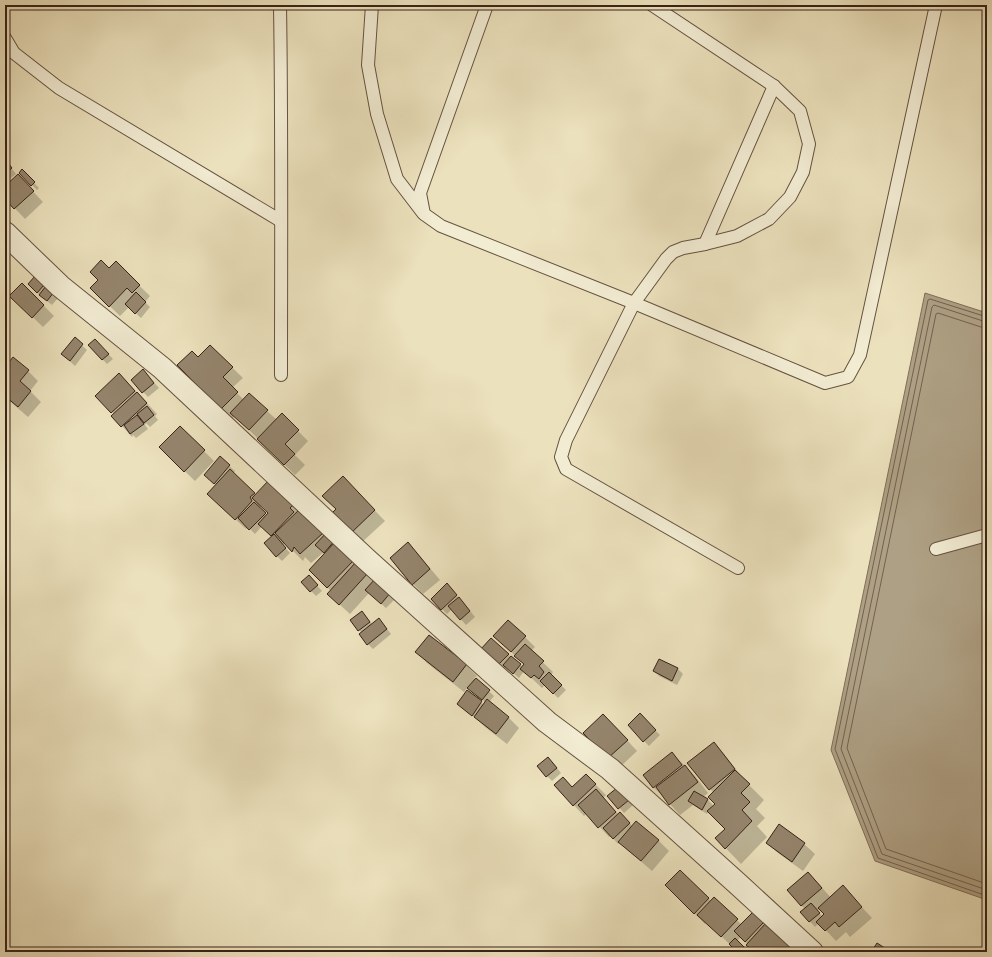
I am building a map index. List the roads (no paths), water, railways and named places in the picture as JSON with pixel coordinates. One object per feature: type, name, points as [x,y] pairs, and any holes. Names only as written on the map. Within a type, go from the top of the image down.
[{"type":"street","points":[[5,233],[60,286],[162,368],[366,559],[547,722],[610,770],[812,952]]},
{"type":"lane","points":[[280,5],[282,129],[281,375]]},
{"type":"lane","points":[[372,5],[368,65],[377,114],[397,179],[424,214],[441,226],[634,303],[824,383],[848,377],[860,355],[936,5]]},
{"type":"lane","points":[[424,214],[420,193],[487,5]]},
{"type":"lane","points":[[652,5],[774,86],[800,111],[809,144],[803,172],[790,197],[769,219],[737,236],[683,248],[673,252],[666,259],[634,303],[566,440],[561,457],[566,469],[738,568]]},
{"type":"lane","points":[[5,38],[14,53],[59,88],[281,221]]},
{"type":"lane","points":[[705,244],[774,86]]},
{"type":"lane","points":[[936,549],[987,535]]},
{"type":"water","points":[[925,293],[987,313],[987,900],[875,861],[831,750]]}]
